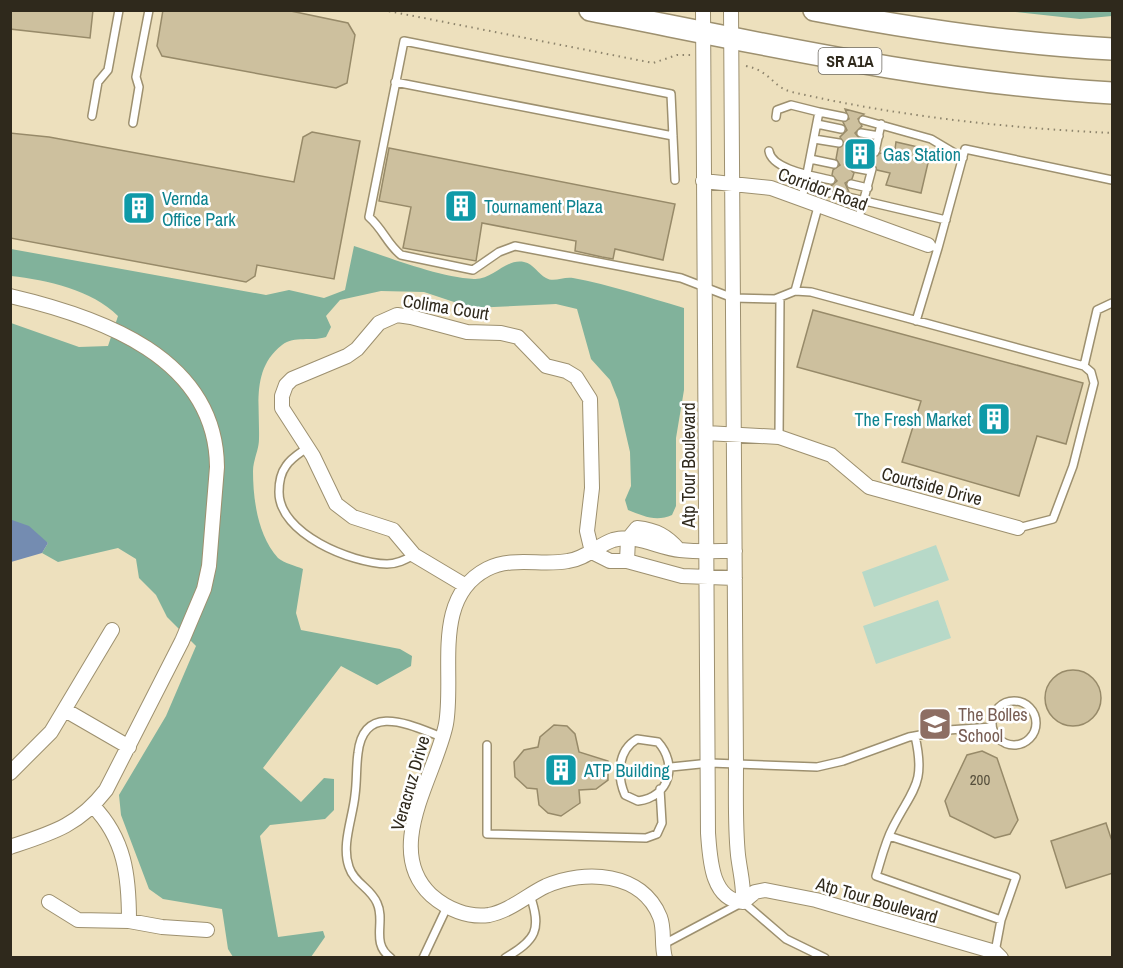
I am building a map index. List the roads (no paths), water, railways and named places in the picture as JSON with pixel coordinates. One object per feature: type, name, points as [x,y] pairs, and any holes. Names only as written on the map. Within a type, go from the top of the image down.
[{"type":"main road","name":"SR A1A","points":[[590,10],[731,39],[914,72],[1012,85],[1113,93]]},
{"type":"main road","name":"SR A1A","points":[[814,10],[931,31],[1113,49]]},
{"type":"street","name":"Atp Tour Boulevard","points":[[703,10],[710,859],[723,894],[731,902],[743,902],[755,892],[765,890],[816,900],[998,955]]},
{"type":"street","points":[[731,10],[736,765],[738,858],[744,880],[743,902]]},
{"type":"street","name":"Corridor Road","points":[[703,181],[803,193],[818,207],[933,247]]},
{"type":"street","points":[[10,296],[92,321],[150,349],[177,372],[194,392],[214,436],[217,468],[209,566],[204,589],[182,640],[106,790],[93,806],[66,827],[10,847]]},
{"type":"street","name":"Colima Court","points":[[466,586],[414,555],[393,530],[343,512],[336,504],[308,448],[282,408],[282,396],[286,385],[292,379],[347,356],[386,318],[397,315],[467,332],[508,334],[526,344],[538,360],[546,366],[566,371],[576,378],[590,399],[592,488],[587,531],[591,552]]},
{"type":"street","name":"Courtside Drive","points":[[706,433],[779,437],[831,455],[869,487],[1018,528]]},
{"type":"street","points":[[627,561],[628,539],[633,530],[646,529],[669,538],[678,550]]},
{"type":"street","points":[[466,586],[476,576],[501,564],[570,561],[614,540],[644,540],[678,550],[735,551]]},
{"type":"street","points":[[654,569],[660,546]]},
{"type":"street","points":[[591,552],[610,561],[627,561],[654,569],[707,579],[735,578]]},
{"type":"street","name":"Veracruz Drive","points":[[466,586],[452,618],[449,637],[449,705],[442,736],[420,800],[410,850],[412,863],[423,885],[447,907],[461,913],[491,915],[560,881],[592,876],[621,880],[644,894],[655,906],[661,919],[664,951]]},
{"type":"street","points":[[10,773],[35,751],[65,710],[112,630]]},
{"type":"street","points":[[65,710],[129,747]]},
{"type":"street","points":[[93,806],[104,817],[120,844],[127,866],[129,921]]},
{"type":"street","points":[[49,902],[78,920],[129,921],[162,927],[207,930]]},
{"type":"lane","points":[[92,116],[98,82],[108,70],[119,10]]},
{"type":"lane","points":[[133,123],[139,87],[135,76],[149,10]]},
{"type":"lane","points":[[675,180],[671,94],[404,40],[369,217],[382,228],[391,248],[401,255],[473,270],[499,252],[515,246],[681,278],[733,298],[780,298],[795,291],[811,292],[1084,366],[1091,372],[1094,383],[1073,466],[1053,519],[1018,528]]},
{"type":"lane","points":[[395,82],[673,136]]},
{"type":"lane","points":[[776,117],[777,110],[791,105],[844,117]]},
{"type":"lane","points":[[819,112],[803,193],[829,193]]},
{"type":"lane","points":[[863,120],[932,139],[963,158]]},
{"type":"lane","points":[[817,124],[842,129]]},
{"type":"lane","points":[[859,147],[876,151],[881,124]]},
{"type":"lane","points":[[861,133],[879,136]]},
{"type":"lane","points":[[814,139],[838,143]]},
{"type":"lane","points":[[916,321],[933,247],[946,220],[965,149],[1113,180]]},
{"type":"lane","points":[[769,151],[776,163],[807,175],[831,180]]},
{"type":"lane","points":[[810,159],[834,164]]},
{"type":"lane","points":[[855,168],[872,170],[858,221]]},
{"type":"lane","points":[[851,184],[868,188]]},
{"type":"lane","points":[[848,197],[946,220]]},
{"type":"lane","points":[[795,291],[818,207]]},
{"type":"lane","points":[[779,437],[780,298]]},
{"type":"lane","points":[[1084,366],[1098,310],[1113,303]]},
{"type":"lane","points":[[308,448],[290,461],[281,473],[279,503],[288,521],[318,542],[336,551],[377,563],[390,564],[414,555]]},
{"type":"lane","points":[[1012,701],[1026,705],[1035,717],[1031,737],[1018,744],[1011,745],[999,739],[992,727],[994,713],[1005,703],[1012,701]]},
{"type":"lane","points":[[391,957],[381,947],[379,939],[378,903],[373,894],[356,880],[347,864],[346,850],[356,794],[358,751],[368,729],[385,720],[394,720],[442,736]]},
{"type":"lane","points":[[671,767],[710,763],[817,767],[843,761],[915,736],[948,730],[992,727]]},
{"type":"lane","points":[[915,736],[920,756],[916,788],[890,836],[876,876],[1001,920]]},
{"type":"lane","points":[[637,739],[658,742],[668,753],[671,767],[655,796],[646,800],[633,800],[625,795],[620,773],[621,763],[627,748],[637,739]]},
{"type":"lane","points":[[487,745],[487,834],[646,838],[657,834],[662,823],[660,789]]},
{"type":"lane","points":[[890,836],[1016,877],[1001,920],[998,955]]},
{"type":"lane","points":[[505,957],[524,947],[535,931],[534,908],[530,895]]},
{"type":"lane","points":[[664,951],[743,902],[786,939],[825,957]]},
{"type":"lane","points":[[426,956],[447,907]]},
{"type":"water","points":[[12,520],[29,526],[48,543],[42,553],[11,562]]},
{"type":"place","name":"Gas Station","points":[[860,154]]},
{"type":"place","name":"Tournament Plaza","points":[[461,206]]},
{"type":"place","name":"Vernda Office Park","points":[[139,208]]},
{"type":"place","name":"The Fresh Market","points":[[994,419]]},
{"type":"place","name":"The Bolles School","points":[[935,724]]},
{"type":"place","name":"ATP Building","points":[[561,770]]}]
